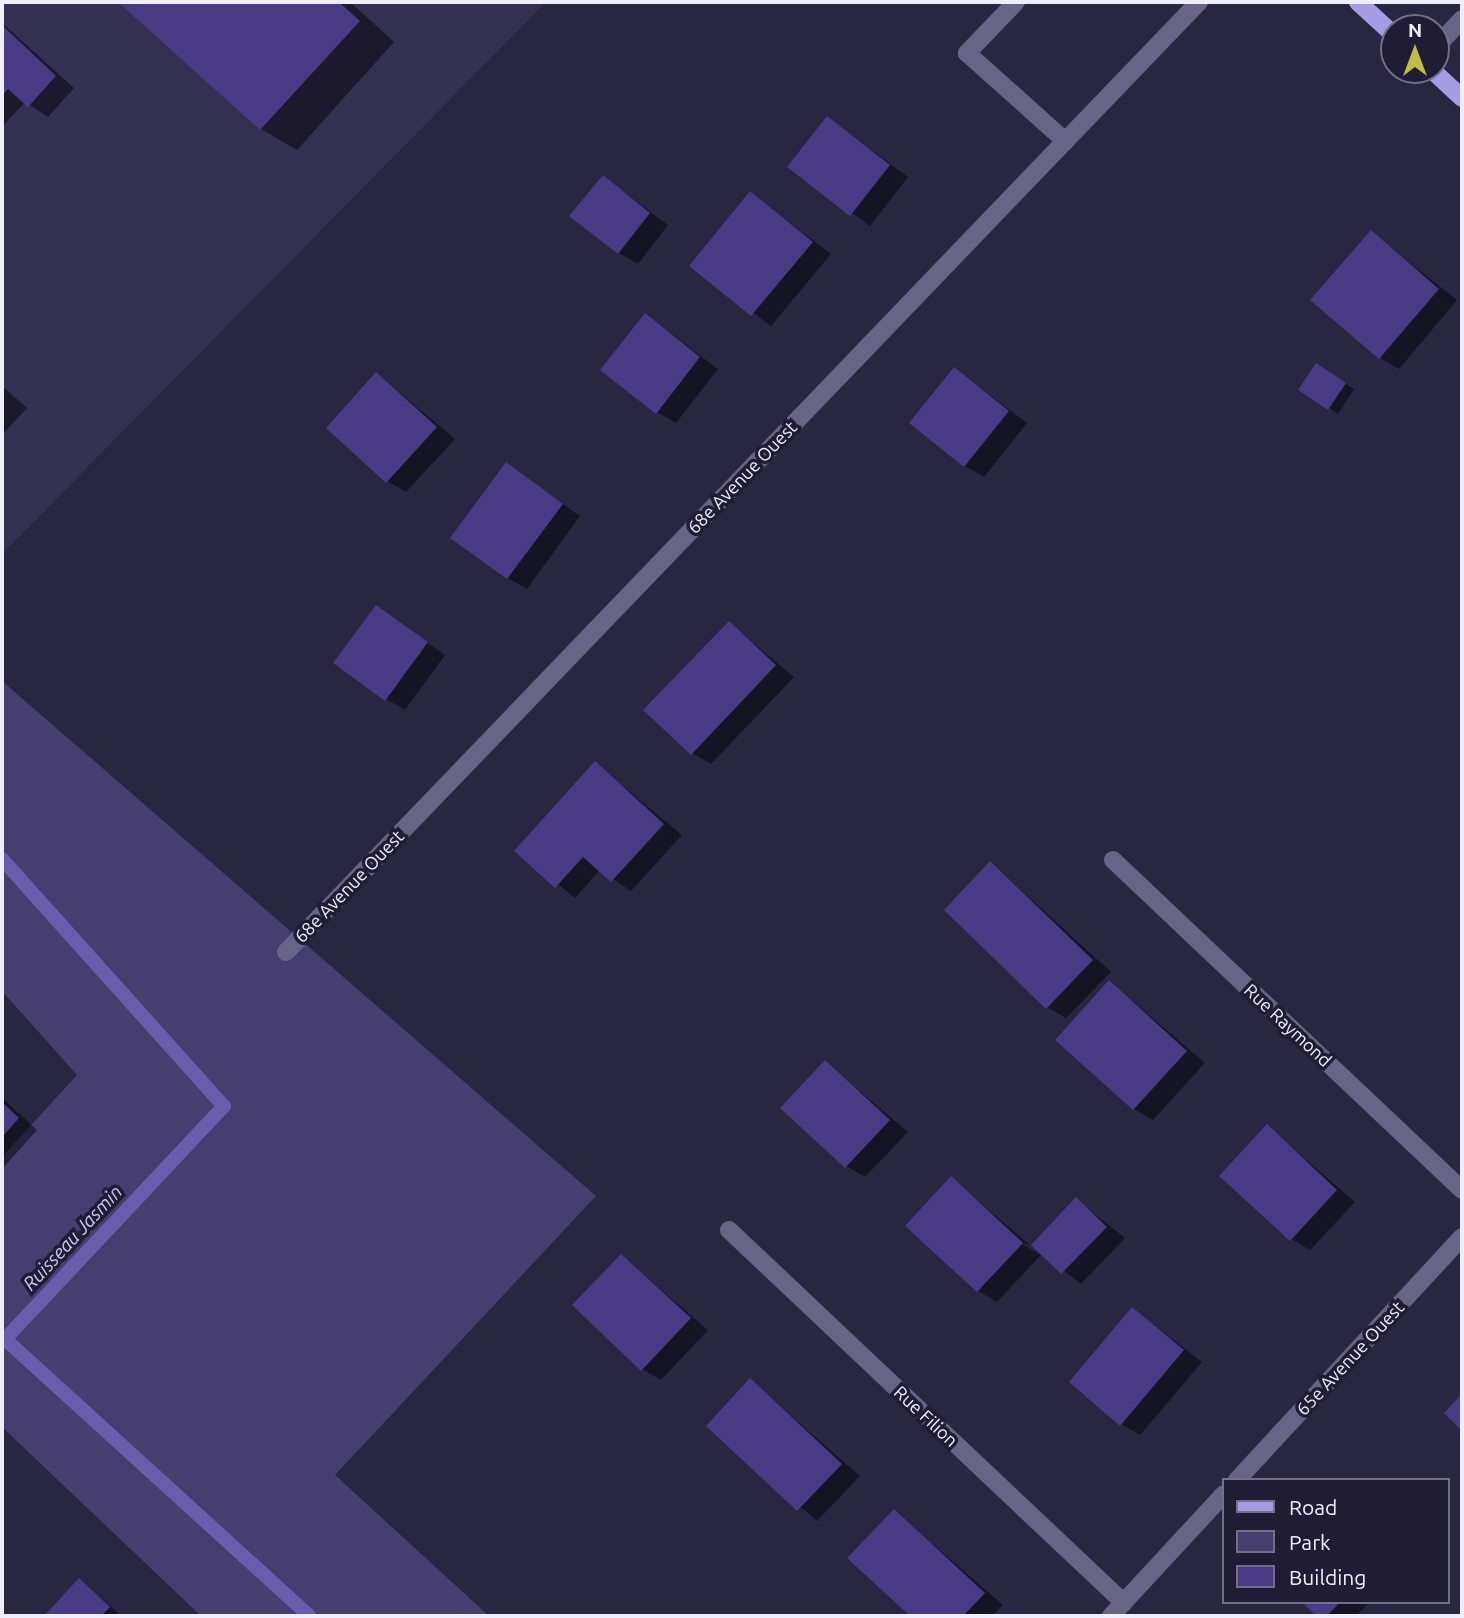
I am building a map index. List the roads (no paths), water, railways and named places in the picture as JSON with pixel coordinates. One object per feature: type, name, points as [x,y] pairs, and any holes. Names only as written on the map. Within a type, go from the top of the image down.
[{"type":"main road","points":[[1358,2],[1380,22]]},
{"type":"main road","points":[[1447,84],[1462,98]]},
{"type":"street","points":[[1016,2],[967,52],[1065,141]]},
{"type":"street","name":"68e Avenue Ouest","points":[[286,952],[1199,2]]},
{"type":"street","points":[[1450,32],[1462,19]]},
{"type":"street","name":"Rue Raymond","points":[[1113,860],[1462,1190]]},
{"type":"street","name":"Rue Filion","points":[[729,1230],[1117,1610]]},
{"type":"street","name":"65e Avenue Ouest","points":[[1239,1478],[1462,1237]]},
{"type":"street","points":[[1117,1610],[1222,1496]]},
{"type":"waterway","name":"Ruisseau Jasmin","points":[[2,859],[224,1106],[5,1339],[309,1616]]}]
